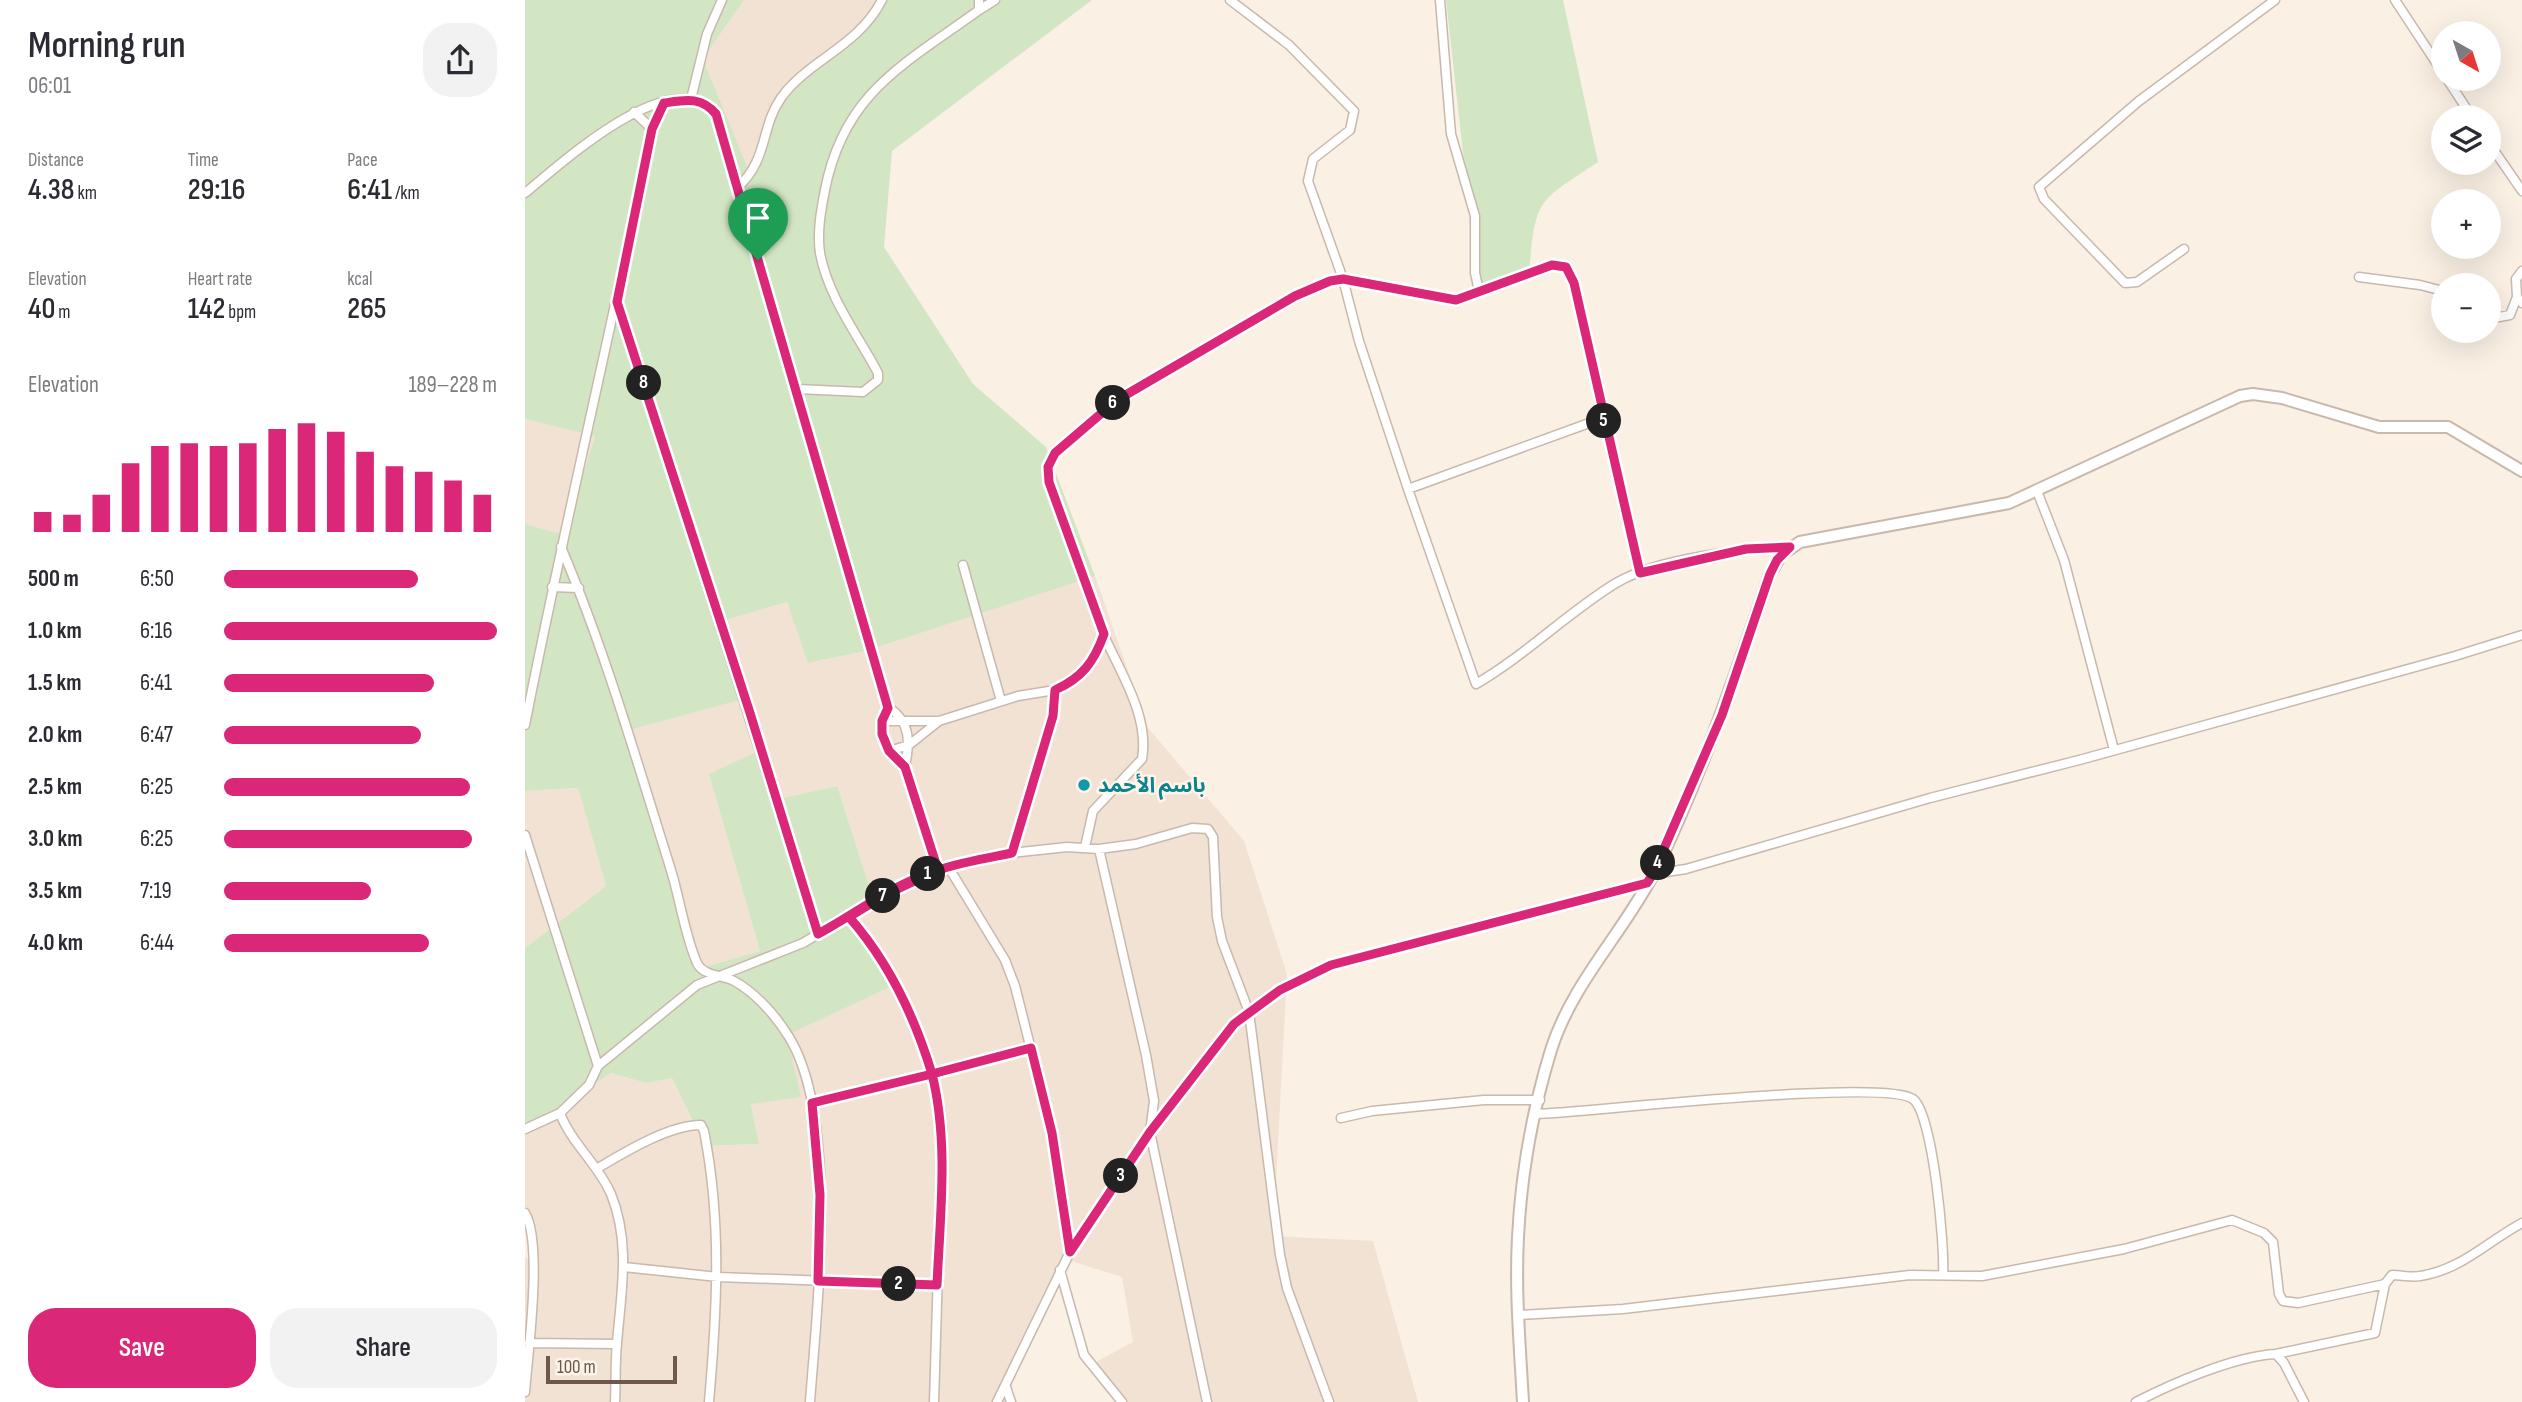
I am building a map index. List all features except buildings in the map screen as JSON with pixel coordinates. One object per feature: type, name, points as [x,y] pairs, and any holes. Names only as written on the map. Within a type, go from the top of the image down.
[{"type":"street","points":[[691,99],[708,34],[722,0]]},
{"type":"street","points":[[736,189],[747,180],[762,154],[774,108],[783,94],[855,37],[882,0]]},
{"type":"street","points":[[979,0],[979,10]]},
{"type":"street","points":[[797,389],[863,392],[878,380],[879,373],[849,327],[820,254],[820,218],[839,139],[849,120],[883,81],[995,0]]},
{"type":"street","points":[[1230,0],[1289,45],[1354,111],[1350,130],[1313,159],[1308,181],[1343,279],[1359,341],[1408,489],[1476,684],[1537,643],[1587,603],[1617,583],[1640,573],[1746,549],[1790,547],[1814,539],[2009,503],[2239,396],[2253,394],[2282,398],[2379,427],[2448,427],[2522,471]]},
{"type":"street","points":[[1440,0],[1451,134],[1475,216],[1475,273],[1479,291]]},
{"type":"street","points":[[2184,249],[2137,282],[2125,283],[2043,199],[2039,187],[2139,101],[2275,0]]},
{"type":"street","points":[[2395,0],[2431,55]]},
{"type":"street","points":[[525,193],[608,126],[634,111],[691,99],[702,101],[716,114],[888,708],[904,720],[909,745],[905,767]]},
{"type":"street","points":[[525,725],[552,587],[617,302],[652,129],[664,103]]},
{"type":"street","points":[[634,111],[652,129]]},
{"type":"street","points":[[2501,160],[2522,191]]},
{"type":"street","points":[[1085,847],[1093,811],[1138,766],[1143,752],[1137,716],[1049,482],[1048,467],[1055,453],[1117,400],[1295,296],[1330,281],[1343,279],[1456,300],[1552,265],[1566,267],[1574,283],[1640,573]]},
{"type":"street","points":[[2501,317],[2510,315],[2519,300],[2516,279],[2522,271]]},
{"type":"street","points":[[2359,277],[2431,288]]},
{"type":"street","points":[[617,302],[750,713],[818,934]]},
{"type":"street","points":[[1408,489],[1603,418]]},
{"type":"street","points":[[2037,491],[2064,561],[2115,750]]},
{"type":"street","points":[[562,547],[579,588],[676,884],[698,965],[708,973],[722,975],[736,982],[762,1003],[789,1038],[812,1103],[820,1195],[818,1281],[810,1402]]},
{"type":"street","points":[[1523,1402],[1518,1315],[1520,1204],[1536,1114],[1559,1027],[1650,879],[1722,715],[1770,574],[1777,560],[1790,547]]},
{"type":"street","points":[[963,565],[1002,701]]},
{"type":"street","points":[[552,587],[579,588]]},
{"type":"street","points":[[882,721],[939,721],[1002,701],[1055,690],[1083,673],[1093,662],[1104,634]]},
{"type":"street","points":[[997,1402],[1070,1252],[1150,1132],[1234,1024],[1303,976],[1331,965],[1686,869],[1930,798],[2455,656],[2522,635]]},
{"type":"street","points":[[1012,853],[1053,716],[1055,690]]},
{"type":"street","points":[[888,708],[882,721],[882,734],[889,751],[905,767],[938,870]]},
{"type":"street","points":[[889,751],[909,745],[939,721]]},
{"type":"street","points":[[525,1129],[560,1113],[589,1085],[597,1066],[697,985],[762,961],[818,934],[887,894],[938,870],[1012,853],[1085,847],[1098,849],[1136,844],[1192,828],[1208,829],[1213,836],[1214,893],[1222,941],[1249,1012],[1283,1266],[1300,1324],[1329,1402]]},
{"type":"street","points":[[525,835],[597,1066]]},
{"type":"street","points":[[1098,849],[1146,1055],[1154,1101],[1150,1132],[1207,1402]]},
{"type":"street","points":[[949,868],[1005,960],[1015,986],[1052,1133],[1070,1252]]},
{"type":"street","points":[[849,917],[886,968],[924,1048],[939,1100],[942,1175],[935,1402]]},
{"type":"street","points":[[812,1103],[1031,1048]]},
{"type":"street","points":[[1536,1114],[1817,1092],[1871,1092],[1910,1097],[1920,1108],[1929,1143],[1942,1219],[1943,1275]]},
{"type":"street","points":[[1341,1118],[1359,1113],[1484,1100],[1540,1100]]},
{"type":"street","points":[[560,1113],[565,1126],[598,1168],[617,1211],[624,1267],[615,1402]]},
{"type":"street","points":[[598,1168],[631,1149],[701,1125],[710,1160],[717,1221],[719,1277],[709,1402]]},
{"type":"street","points":[[525,1213],[532,1241],[525,1392]]},
{"type":"street","points":[[1518,1315],[1623,1309],[1910,1275],[1982,1276],[2124,1249],[2232,1220],[2264,1233],[2273,1242],[2279,1294],[2283,1301],[2298,1303],[2385,1284]]},
{"type":"street","points":[[2136,1402],[2163,1387],[2246,1360],[2376,1332],[2385,1284],[2392,1275],[2420,1276],[2471,1258],[2522,1223]]},
{"type":"street","points":[[624,1267],[719,1277],[937,1285]]},
{"type":"street","points":[[1060,1270],[1084,1355],[1122,1402]]},
{"type":"street","points":[[529,1343],[617,1344]]},
{"type":"street","points":[[2276,1354],[2284,1363],[2304,1402]]},
{"type":"street","points":[[1006,1387],[1011,1402]]},
{"type":"shaded area","points":[[744,0],[888,0],[767,136],[748,170],[703,59]]},
{"type":"shaded area","points":[[525,419],[595,435],[564,536],[525,524]]},
{"type":"shaded area","points":[[1095,576],[1148,728],[1244,841],[1287,974],[1273,1236],[1373,1241],[1418,1402],[1123,1402],[1094,1363],[1133,1342],[1122,1277],[1071,1261],[1010,1364],[1014,1402],[525,1402],[525,1258],[534,1258],[525,1224],[525,1134],[609,1073],[646,1083],[672,1078],[705,1146],[759,1144],[751,1104],[845,912],[836,786],[779,800],[709,774],[760,951],[697,969],[633,729],[746,698],[721,621],[787,602],[809,663],[866,651]]},
{"type":"shaded area","points":[[578,788],[606,886],[525,948],[525,791]]},
{"type":"green space","points":[[525,0],[744,0],[703,59],[748,169],[767,137],[775,106],[794,81],[868,23],[888,0],[1092,0],[892,151],[884,247],[973,384],[1046,447],[1095,576],[866,651],[808,663],[787,602],[722,621],[747,698],[633,729],[697,969],[760,951],[709,774],[763,749],[779,799],[837,786],[871,893],[846,913],[892,986],[787,1035],[801,1097],[751,1104],[759,1144],[705,1146],[672,1078],[646,1083],[610,1073],[525,1134],[525,948],[606,886],[578,788],[525,791],[525,524],[564,535],[595,436],[525,419]]},
{"type":"green space","points":[[1446,0],[1563,0],[1598,162],[1562,186],[1543,205],[1534,230],[1529,273],[1479,297]]},
{"type":"place","name":"باسم الأحمد","points":[[1084,785]]},
{"type":"route","points":[[758,260],[716,114],[702,101],[691,99],[664,103],[652,129],[617,302],[750,713],[818,934],[873,901],[907,884],[938,870],[1012,853],[1053,716],[1055,690],[1071,683],[1093,662],[1104,634],[1049,482],[1048,467],[1055,453],[1117,400],[1155,376],[1295,296],[1330,281],[1343,279],[1456,300],[1560,264],[1566,267],[1574,283],[1640,573],[1746,549],[1790,547],[1777,560],[1770,574],[1722,715],[1674,829],[1647,883],[1331,965],[1303,976],[1280,990],[1234,1024],[1150,1132],[1070,1252],[1052,1133],[1031,1048],[932,1074],[939,1100],[942,1175],[937,1285],[818,1281],[820,1195],[812,1103],[873,1086],[932,1074],[924,1048],[886,968],[849,917],[873,901],[938,870],[905,767],[889,751],[882,734],[882,721],[888,708],[758,260]]}]
